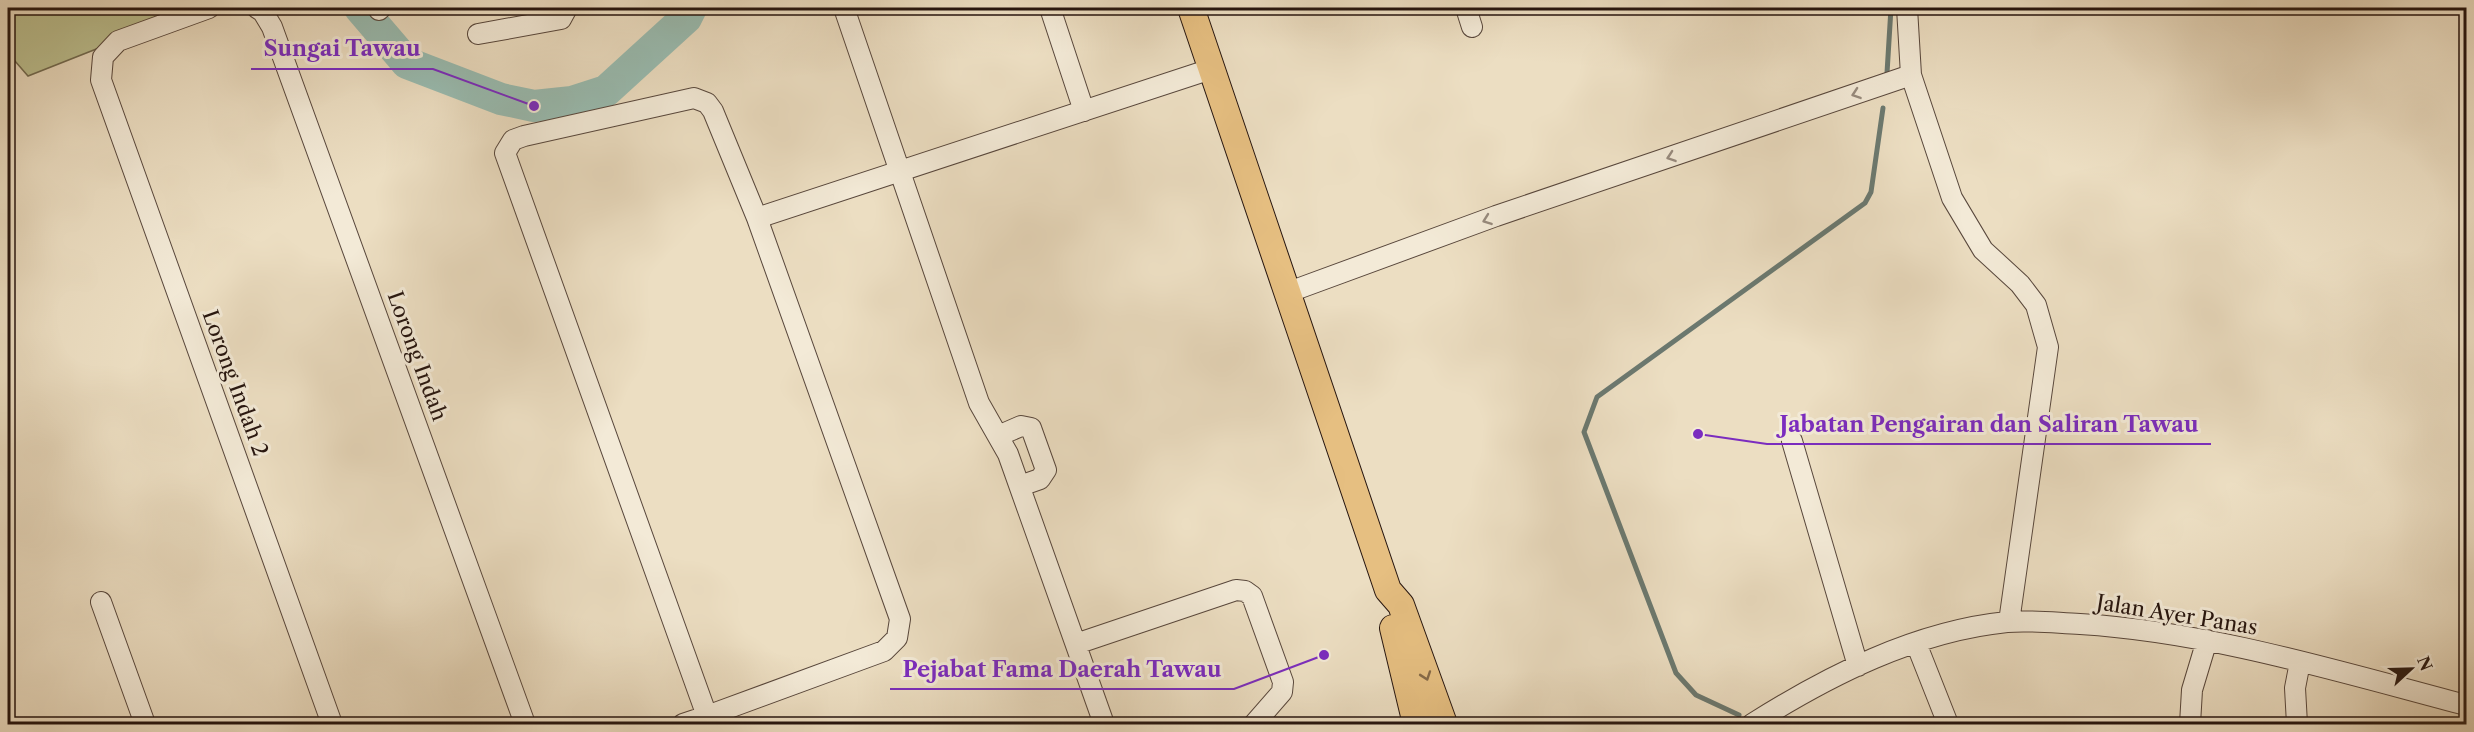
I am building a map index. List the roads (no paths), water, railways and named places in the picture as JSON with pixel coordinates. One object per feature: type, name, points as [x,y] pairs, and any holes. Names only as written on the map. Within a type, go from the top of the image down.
[{"type":"main road","points":[[1191,8],[1388,590],[1387,610],[1416,724]]},
{"type":"main road","points":[[1388,590],[1401,605],[1444,724]]},
{"type":"main road","points":[[1398,724],[1401,658]]},
{"type":"street","name":"Lorong Indah 2","points":[[209,8],[118,42],[103,57],[101,80],[332,724]]},
{"type":"street","name":"Lorong Indah","points":[[257,8],[263,12],[272,27],[525,724]]},
{"type":"street","points":[[478,34],[549,23],[561,19],[567,8]]},
{"type":"street","points":[[844,8],[979,404],[1008,454],[1104,724]]},
{"type":"street","points":[[1050,8],[1084,111]]},
{"type":"street","points":[[1466,8],[1472,27]]},
{"type":"street","points":[[1907,8],[1911,75],[1952,198],[1983,250],[2020,284],[2036,305],[2048,347],[2009,622]]},
{"type":"street","points":[[757,218],[1211,69]]},
{"type":"street","points":[[1289,292],[1496,216],[1911,75]]},
{"type":"street","points":[[683,724],[707,716],[884,651],[897,638],[900,619],[757,218],[713,111],[707,103],[694,98],[524,136],[513,140],[505,153],[707,716]]},
{"type":"street","points":[[998,436],[1021,426],[1031,428],[1046,470],[1040,479],[1020,486]]},
{"type":"street","points":[[1792,441],[1858,666]]},
{"type":"street","points":[[1076,644],[1236,590],[1245,591],[1252,596],[1283,682],[1282,692],[1254,724]]},
{"type":"street","points":[[101,602],[145,724]]},
{"type":"street","name":"Jalan Ayer Panas","points":[[1752,724],[1788,701],[1858,666],[1916,643],[1971,628],[2009,622],[2125,627],[2207,640],[2466,705]]},
{"type":"street","points":[[2190,724],[2192,690],[2207,640]]},
{"type":"street","points":[[1916,643],[1948,724]]},
{"type":"street","points":[[2297,724],[2295,688],[2300,662]]},
{"type":"waterway","points":[[360,8],[407,63],[501,99],[534,106],[572,102],[606,91],[686,18],[691,8]]},
{"type":"waterway","points":[[1887,73],[1891,8]]},
{"type":"waterway","points":[[1739,715],[1696,695],[1676,673],[1584,432],[1597,397],[1865,203],[1871,192],[1883,108]]},
{"type":"place","name":"Sungai Tawau","points":[[534,106]]},
{"type":"place","name":"Jabatan Pengairan dan Saliran Tawau","points":[[1698,434]]},
{"type":"place","name":"Pejabat Fama Daerah Tawau","points":[[1324,655]]}]
